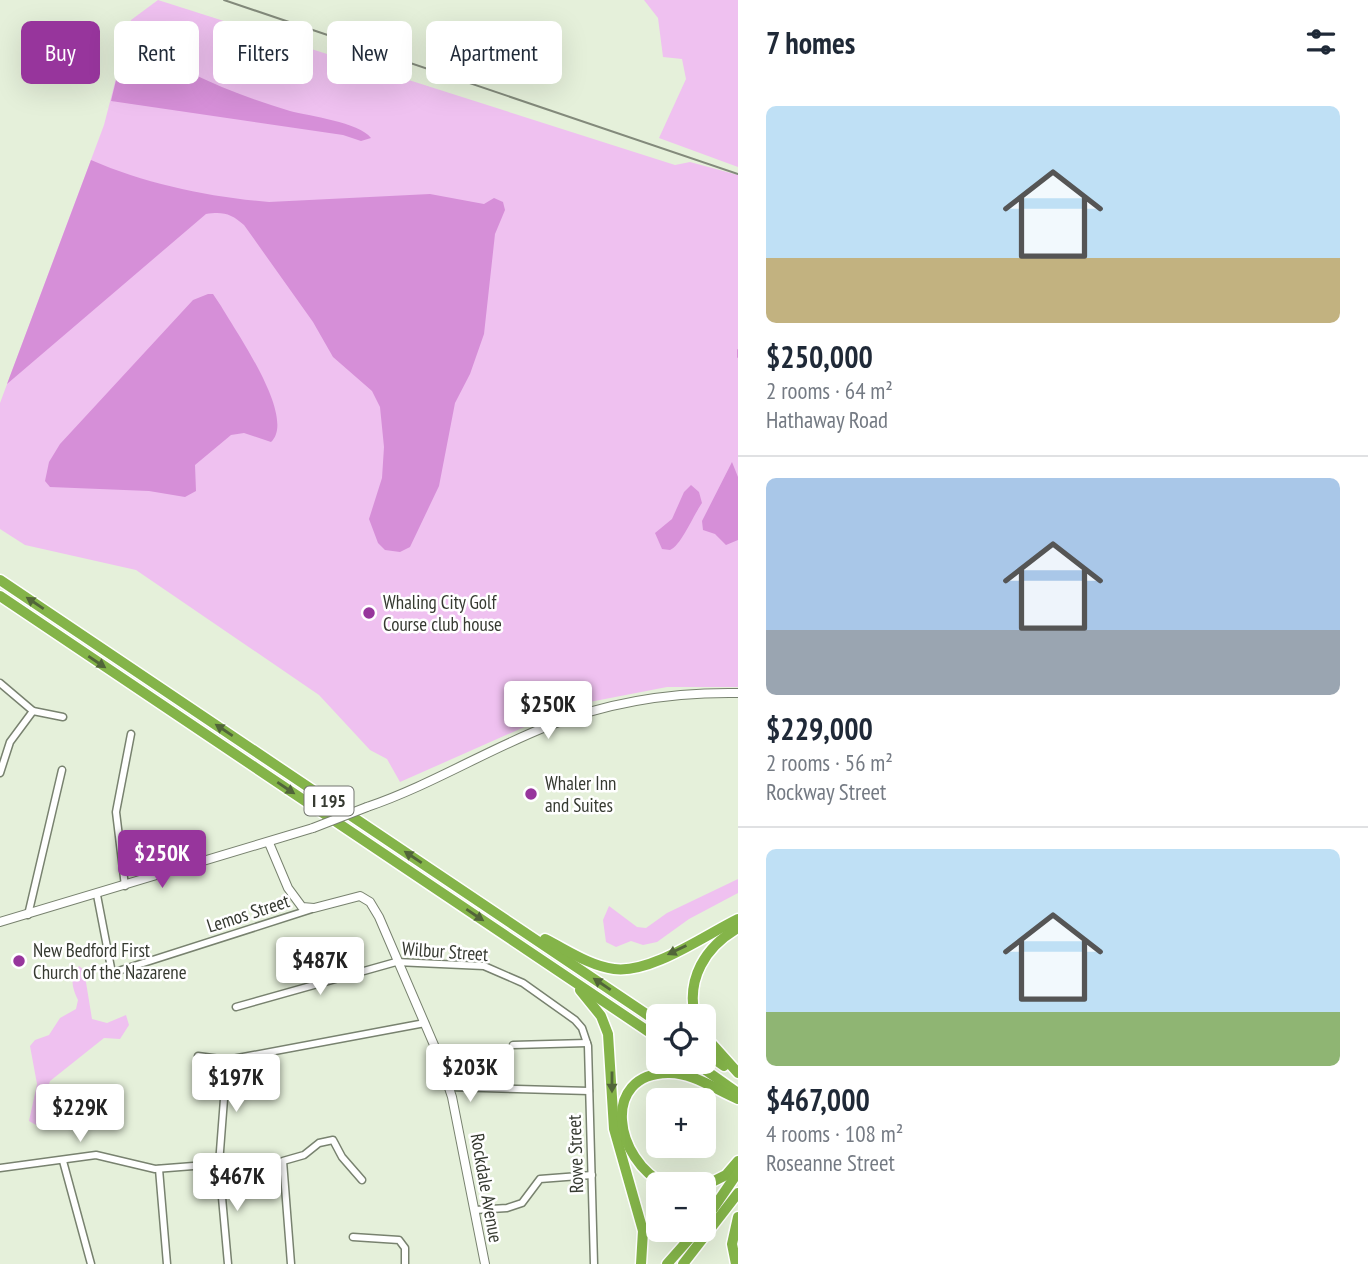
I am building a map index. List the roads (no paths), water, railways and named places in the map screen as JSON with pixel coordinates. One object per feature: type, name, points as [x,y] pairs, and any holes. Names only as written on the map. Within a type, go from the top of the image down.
[{"type":"highway","name":"I 195","points":[[0,580],[646,1014]]},
{"type":"highway","name":"I 195","points":[[0,596],[646,1030]]},
{"type":"highway","points":[[508,920],[595,964],[627,970],[654,961],[738,919]]},
{"type":"highway","points":[[693,1004],[692,994],[698,969],[717,944],[738,929]]},
{"type":"highway","points":[[569,978],[595,1007],[608,1034],[614,1129],[643,1231],[641,1264]]},
{"type":"highway","points":[[716,1049],[738,1074]]},
{"type":"highway","points":[[716,1060],[738,1074]]},
{"type":"highway","points":[[647,1172],[624,1136],[622,1112],[632,1089],[656,1074],[672,1073],[694,1079],[738,1099]]},
{"type":"highway","points":[[711,1074],[738,1093]]},
{"type":"highway","points":[[716,1180],[726,1175],[738,1161]]},
{"type":"highway","points":[[716,1204],[738,1172]]},
{"type":"highway","points":[[683,1264],[738,1193]]},
{"type":"highway","points":[[736,1264],[733,1237],[738,1217]]},
{"type":"highway","points":[[667,1264],[686,1242]]},
{"type":"main road","points":[[0,922],[313,828],[367,807],[542,728],[582,714],[653,698],[738,693]]},
{"type":"main road","points":[[269,843],[294,899],[302,907],[314,908]]},
{"type":"main road","name":"Rockdale Avenue","points":[[314,908],[354,896],[366,899],[379,917],[396,962],[425,1023],[449,1087],[461,1128],[485,1264]]},
{"type":"street","points":[[0,683],[33,711],[63,717]]},
{"type":"street","points":[[0,773],[10,742],[33,711]]},
{"type":"street","points":[[125,886],[116,812],[131,734]]},
{"type":"street","points":[[28,915],[62,770]]},
{"type":"street","name":"Lemos Street","points":[[97,895],[111,973],[314,908]]},
{"type":"street","name":"Wilbur Street","points":[[236,1007],[396,962],[480,965],[503,973],[533,989],[575,1020],[587,1043]]},
{"type":"street","points":[[198,1056],[227,1060],[425,1023]]},
{"type":"street","points":[[513,1045],[587,1043]]},
{"type":"street","name":"Rowe Street","points":[[587,1043],[594,1264]]},
{"type":"street","points":[[227,1060],[219,1164],[228,1264]]},
{"type":"street","points":[[449,1087],[589,1091]]},
{"type":"street","points":[[290,1264],[283,1161],[304,1155],[322,1142],[333,1140],[337,1151],[362,1180]]},
{"type":"street","points":[[0,1168],[99,1155],[159,1170],[219,1164]]},
{"type":"street","points":[[63,1161],[91,1264]]},
{"type":"street","points":[[159,1170],[167,1264]]},
{"type":"street","points":[[475,1210],[506,1208],[522,1203],[540,1178],[592,1175]]},
{"type":"street","points":[[353,1237],[399,1240],[405,1248],[405,1264]]},
{"type":"waterway","points":[[738,350],[738,357]]},
{"type":"railway","points":[[224,0],[738,174]]},
{"type":"place","name":"Whaling City Golf Course club house","points":[[369,613]]},
{"type":"place","name":"Whaler Inn and Suites","points":[[531,794]]},
{"type":"place","name":"New Bedford First Church of the Nazarene","points":[[19,961]]}]
